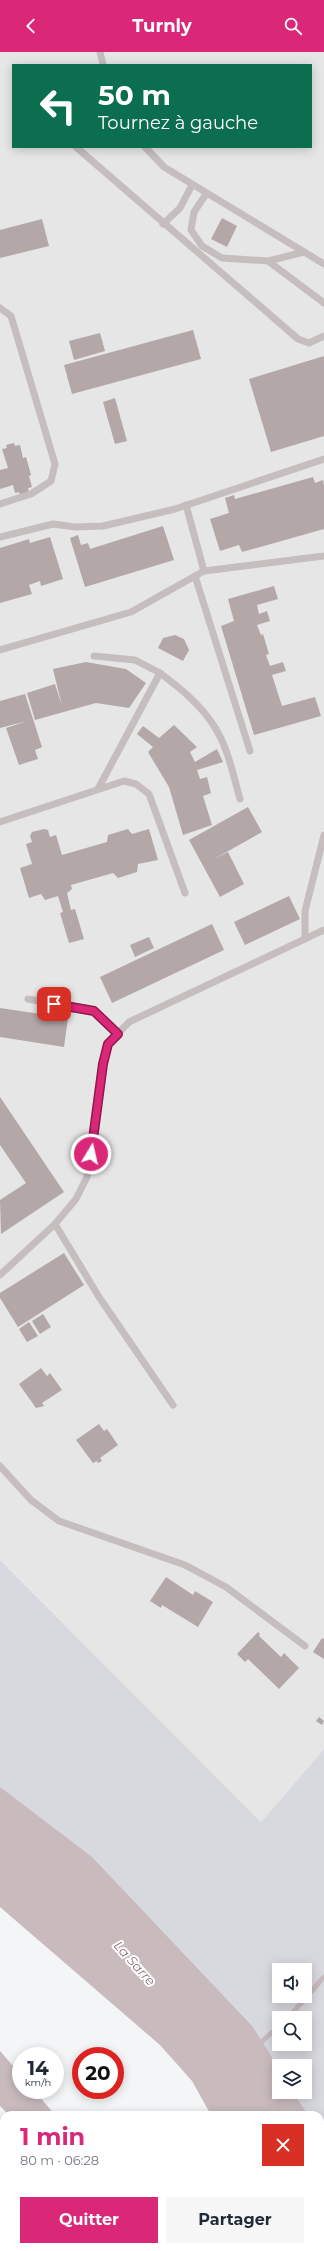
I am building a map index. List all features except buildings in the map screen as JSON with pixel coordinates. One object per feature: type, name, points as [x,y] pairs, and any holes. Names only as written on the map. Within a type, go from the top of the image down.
[{"type":"lane","points":[[100,52],[103,64]]},
{"type":"lane","points":[[77,148],[163,224],[298,339],[309,343],[324,336]]},
{"type":"lane","points":[[146,148],[164,167],[206,194],[324,264]]},
{"type":"lane","points":[[163,224],[180,208],[192,185]]},
{"type":"lane","points":[[206,194],[194,212],[191,230],[202,246],[222,258],[268,261],[304,252]]},
{"type":"lane","points":[[268,261],[324,304]]},
{"type":"lane","points":[[0,308],[11,316],[55,464],[51,481],[31,494],[0,504]]},
{"type":"lane","points":[[0,537],[53,524],[75,527],[103,526],[186,506],[324,459]]},
{"type":"lane","points":[[186,506],[204,571]]},
{"type":"lane","points":[[0,650],[130,612],[204,571],[324,556]]},
{"type":"lane","points":[[195,576],[250,751]]},
{"type":"lane","points":[[94,656],[135,660],[160,673],[184,691],[215,727],[226,753],[240,798]]},
{"type":"lane","points":[[98,790],[160,673]]},
{"type":"lane","points":[[0,822],[124,781],[136,784],[149,794],[185,893]]},
{"type":"lane","points":[[305,939],[305,911],[324,835]]},
{"type":"lane","points":[[0,1275],[55,1224],[76,1199],[87,1177],[103,1064],[108,1044],[129,1022],[324,930]]},
{"type":"lane","points":[[28,999],[94,1011],[118,1034]]},
{"type":"lane","points":[[55,1224],[98,1297],[173,1405]]},
{"type":"lane","points":[[0,1466],[31,1500],[59,1521],[185,1565],[226,1587],[306,1646]]},
{"type":"shaded area","points":[[0,52],[324,52],[324,1749],[261,1822],[0,1560]]},
{"type":"shaded area","points":[[0,1560],[261,1822],[324,1749],[324,2111],[289,2111],[278,2099],[312,2099],[312,2059],[272,2059],[272,2092],[0,1801]]},
{"type":"water","name":"La Sarre","points":[[0,1787],[92,1857],[253,2027],[273,2059],[272,2099],[298,2099],[305,2111],[209,2111],[192,2081],[160,2045],[0,1907]]},
{"type":"water","points":[[0,2051],[12,2065],[12,2099],[42,2099],[52,2111],[5,2111],[0,2106]]},
{"type":"waterway","points":[[294,2011],[324,1977]]},
{"type":"waterway","points":[[258,2045],[272,2032]]},
{"type":"route","points":[[54,1004],[94,1011],[118,1034],[108,1044],[103,1064],[91,1154]]}]
